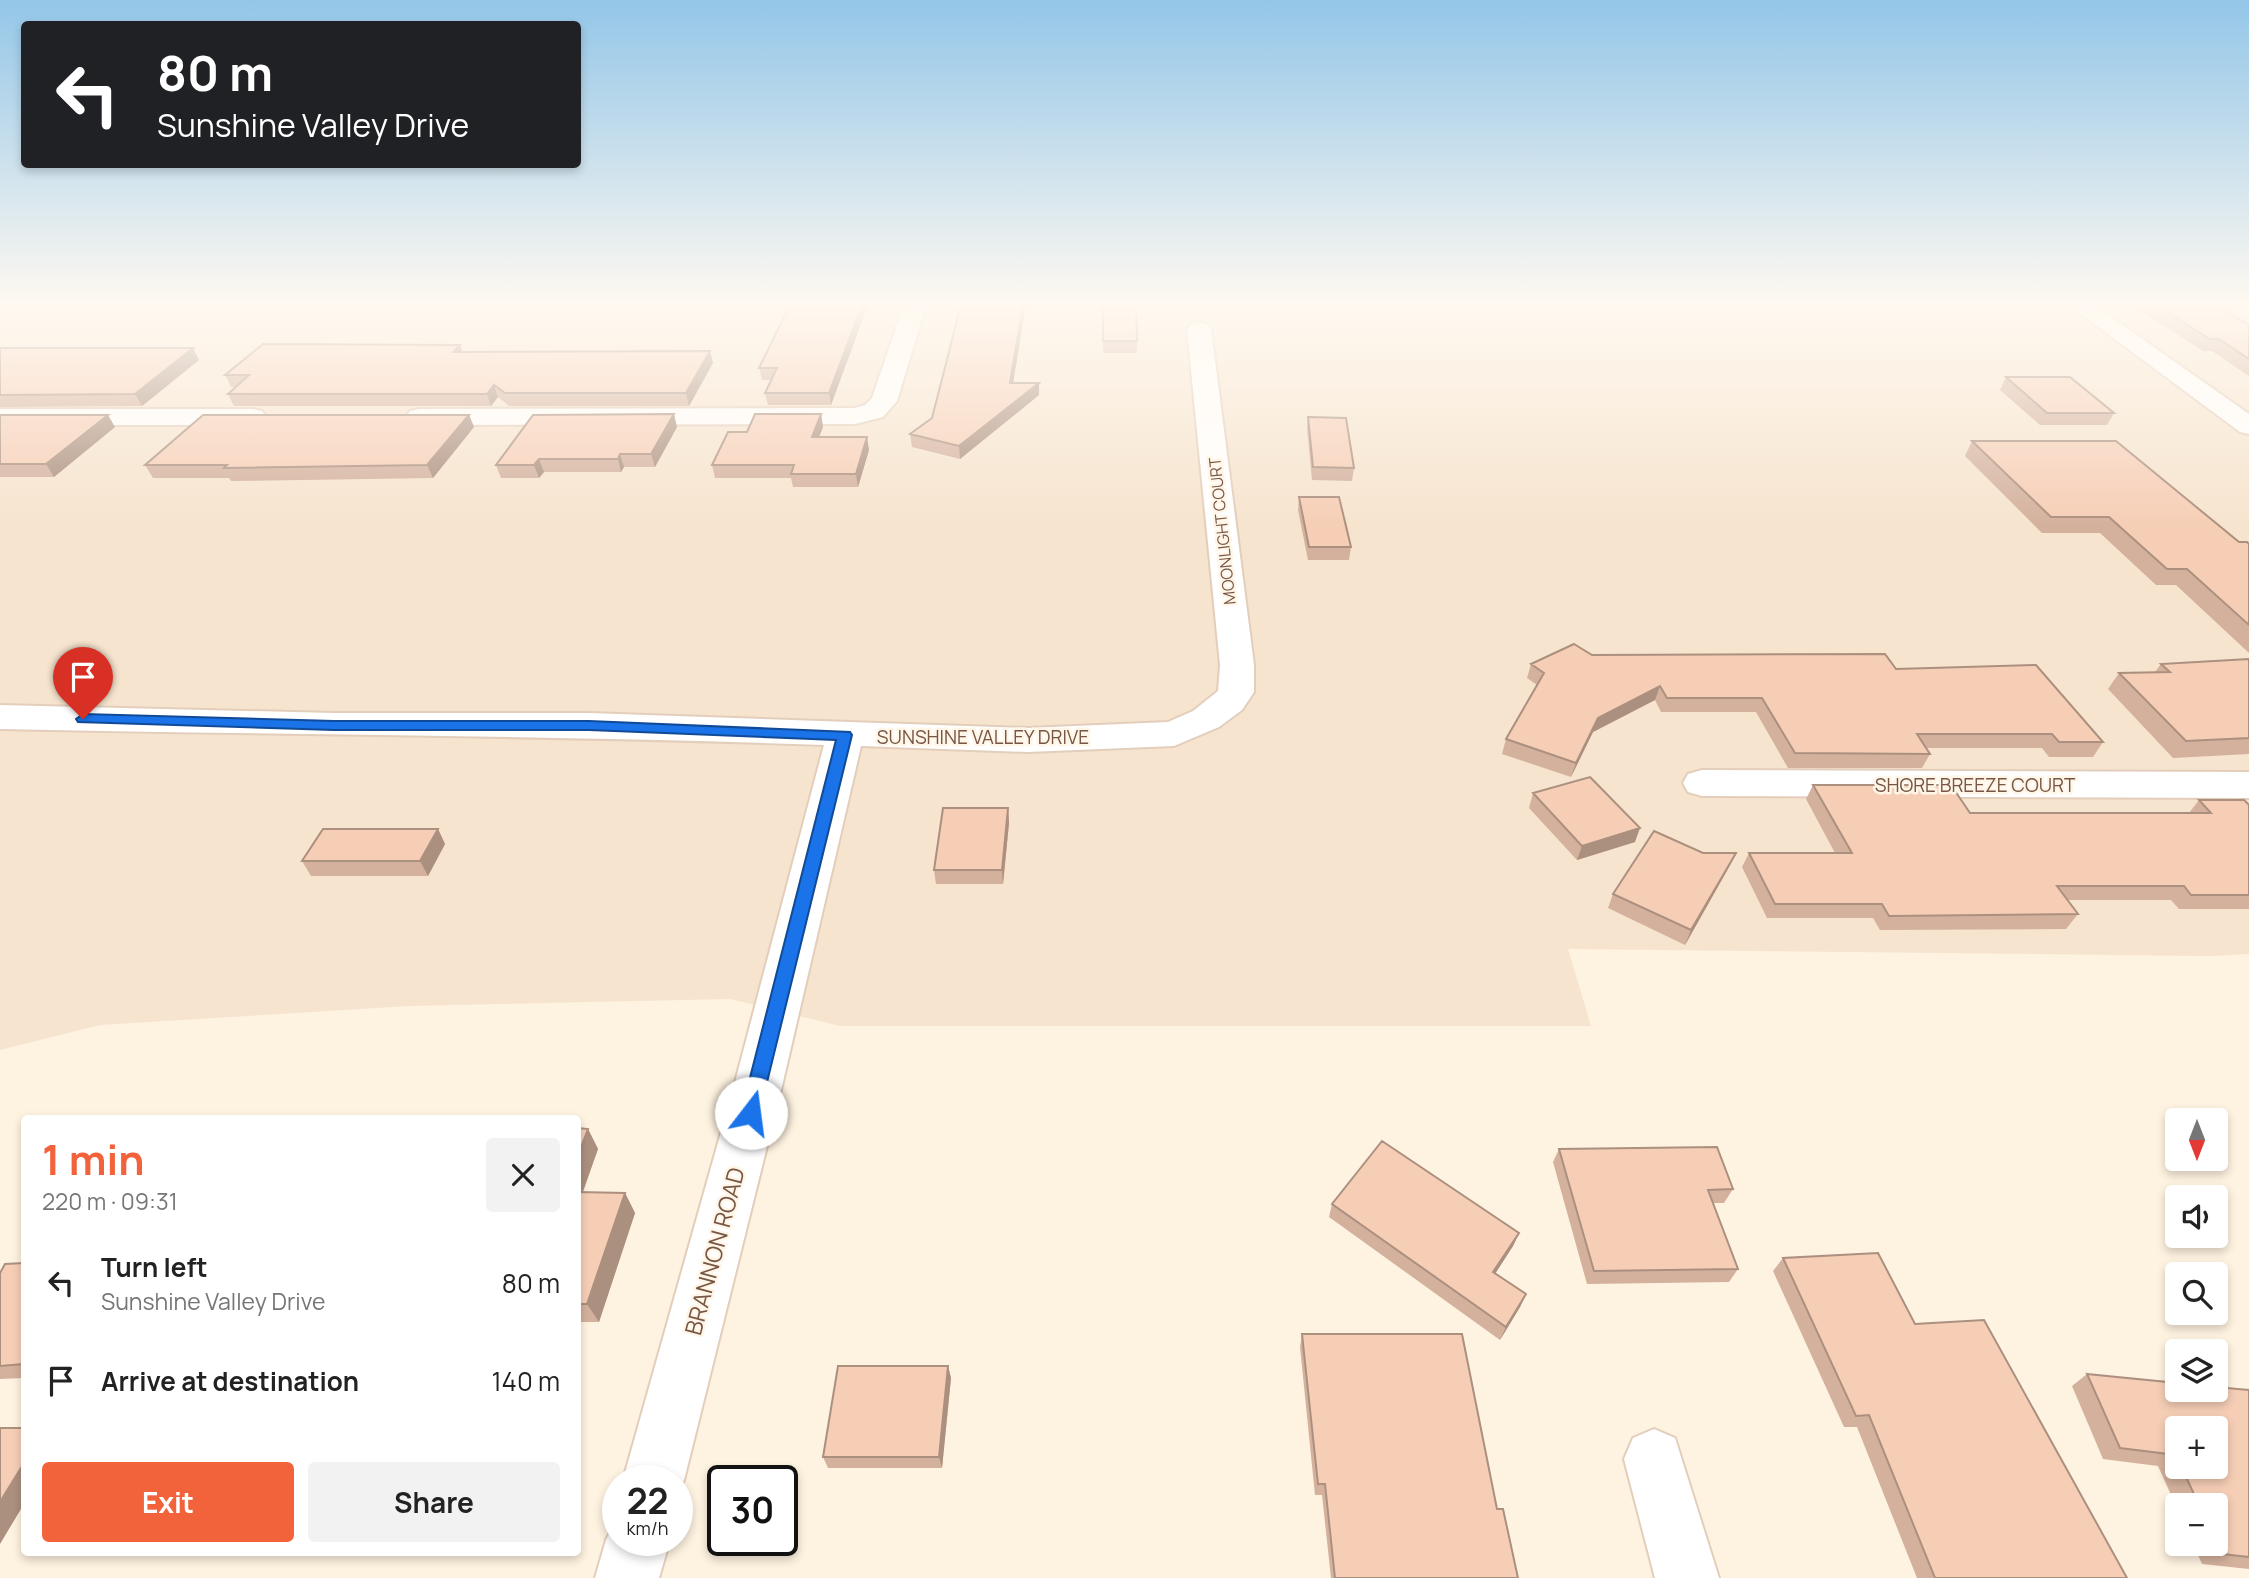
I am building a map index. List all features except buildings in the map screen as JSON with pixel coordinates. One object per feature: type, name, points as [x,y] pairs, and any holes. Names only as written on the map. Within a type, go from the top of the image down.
[{"type":"street","points":[[391,417],[855,416],[874,411],[884,401],[891,379]]},
{"type":"street","name":"MOONLIGHT COURT","points":[[1205,379],[1237,665],[1236,692],[1229,702],[1206,719]]},
{"type":"street","points":[[2183,379],[2249,426]]},
{"type":"street","points":[[0,417],[279,417]]},
{"type":"street","name":"SUNSHINE VALLEY DRIVE","points":[[0,717],[334,725],[589,725],[1028,740],[1174,734],[1206,719]]},
{"type":"street","name":"BRANNON ROAD","points":[[657,1465],[758,1086],[845,735]]},
{"type":"street","name":"SHORE BREEZE COURT","points":[[1702,783],[2249,785]]},
{"type":"street","points":[[1654,1460],[1687,1578]]},
{"type":"street","points":[[628,1578],[634,1556]]},
{"type":"shaded area","points":[[0,379],[2249,379],[2249,954],[2209,956],[1568,949],[1591,1026],[840,1026],[730,999],[409,1006],[100,1025],[0,1050]]},
{"type":"route","points":[[83,719],[334,725],[589,725],[845,735],[751,1113]]}]
